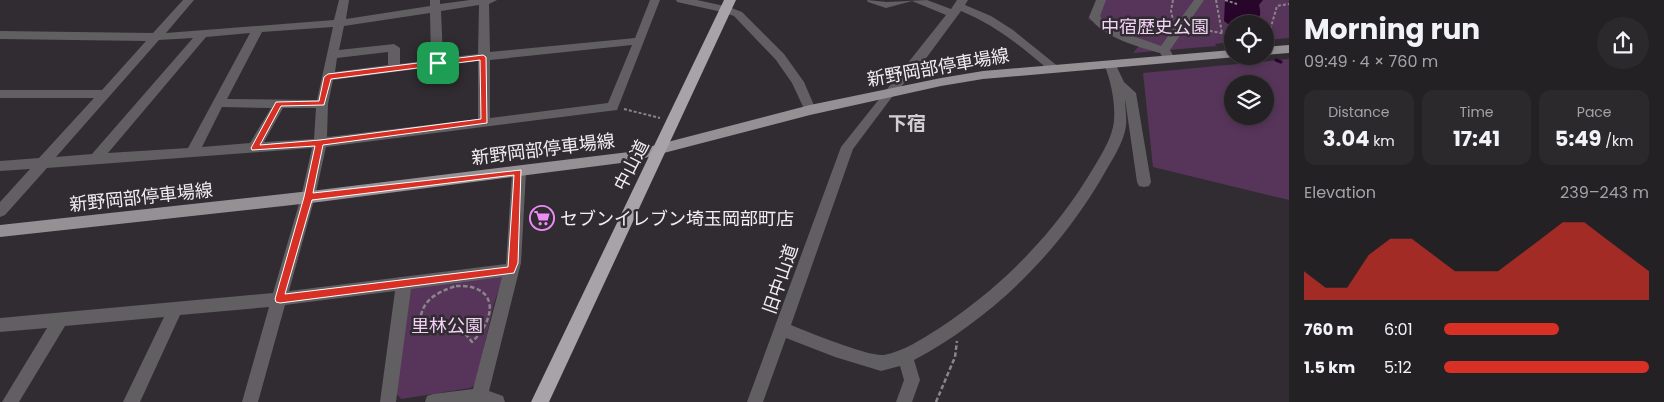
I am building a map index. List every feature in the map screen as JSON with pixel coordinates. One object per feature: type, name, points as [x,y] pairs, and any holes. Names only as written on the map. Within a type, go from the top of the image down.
[{"type":"highway","name":"中山道","points":[[540,402],[728,5]]},
{"type":"main road","points":[[1274,50],[1289,49]]},
{"type":"main road","name":"新野岡部停車場線","points":[[0,231],[308,197],[629,157],[810,110],[984,75],[1110,64],[1167,54],[1224,54]]},
{"type":"street","points":[[0,211],[189,0]]},
{"type":"street","points":[[250,402],[308,197],[320,143],[322,104],[344,0]]},
{"type":"street","points":[[0,166],[320,143],[613,106],[655,0]]},
{"type":"street","points":[[681,0],[728,5],[780,57],[798,82],[810,110]]},
{"type":"street","points":[[872,0],[886,5],[908,0]]},
{"type":"street","points":[[917,0],[959,7],[982,15],[1003,26],[1054,68]]},
{"type":"street","points":[[1101,0],[1094,17],[1098,22],[1167,54],[1199,0]]},
{"type":"street","points":[[0,35],[156,37],[339,22],[435,4],[485,1],[483,57],[484,121]]},
{"type":"street","points":[[435,4],[438,63]]},
{"type":"street","name":"旧中山道","points":[[755,402],[847,147],[959,7]]},
{"type":"street","points":[[192,153],[258,29]]},
{"type":"street","points":[[95,160],[203,33]]},
{"type":"street","points":[[328,77],[483,57],[638,41]]},
{"type":"street","points":[[332,55],[394,48],[394,68]]},
{"type":"street","points":[[782,329],[835,350],[881,363],[904,357],[961,322],[997,295],[1046,246],[1088,189],[1108,155],[1120,126],[1118,84],[1110,64]]},
{"type":"street","points":[[1118,84],[1130,93],[1144,182]]},
{"type":"street","points":[[0,94],[105,94]]},
{"type":"street","points":[[218,104],[322,104]]},
{"type":"street","points":[[254,148],[279,104]]},
{"type":"street","points":[[480,396],[514,263],[519,172]]},
{"type":"street","points":[[0,325],[280,299],[511,270]]},
{"type":"street","points":[[388,402],[404,282]]},
{"type":"street","points":[[131,402],[175,309]]},
{"type":"street","points":[[10,402],[60,320]]},
{"type":"street","points":[[904,357],[912,380],[904,402]]},
{"type":"street","points":[[433,402],[480,396],[497,402]]},
{"type":"path","points":[[1173,0],[1172,17],[1175,24],[1191,33],[1205,30],[1222,33],[1216,0]]},
{"type":"path","points":[[1225,0],[1237,4]]},
{"type":"path","points":[[1274,19],[1277,6],[1289,4]]},
{"type":"path","points":[[1153,20],[1181,28]]},
{"type":"path","points":[[613,106],[661,118]]},
{"type":"path","points":[[456,286],[472,286],[483,291],[489,298],[491,310],[485,328],[472,342],[464,331],[453,324],[439,321],[420,325],[419,316],[426,300],[437,292],[456,286]]},
{"type":"path","points":[[936,402],[955,357],[961,322]]},
{"type":"green space","name":"中宿歴史公園","points":[[1098,0],[1289,0],[1289,38],[1274,39],[1274,15],[1224,15],[1224,43],[1215,44],[1216,46],[1133,53],[1139,46],[1088,19]]},
{"type":"green space","points":[[1289,59],[1289,200],[1153,167],[1143,73],[1226,65],[1274,65],[1274,60]]},
{"type":"green space","name":"里林公園","points":[[504,275],[494,303],[475,385],[470,388],[401,399],[396,393],[410,288]]},
{"type":"shaded area","points":[[1225,0],[1263,0],[1259,5],[1260,15],[1224,15]]},
{"type":"waterway","points":[[1276,60],[1281,62]]},
{"type":"place","name":"セブンイレブン埼玉岡部町店","points":[[542,218]]},
{"type":"district","name":"下宿","points":[[907,123]]},
{"type":"route","points":[[438,63],[328,77],[322,104],[279,104],[254,148],[320,143],[308,197],[519,172],[514,263],[511,270],[280,299],[308,197],[320,143],[484,121],[483,57],[438,63]]}]
